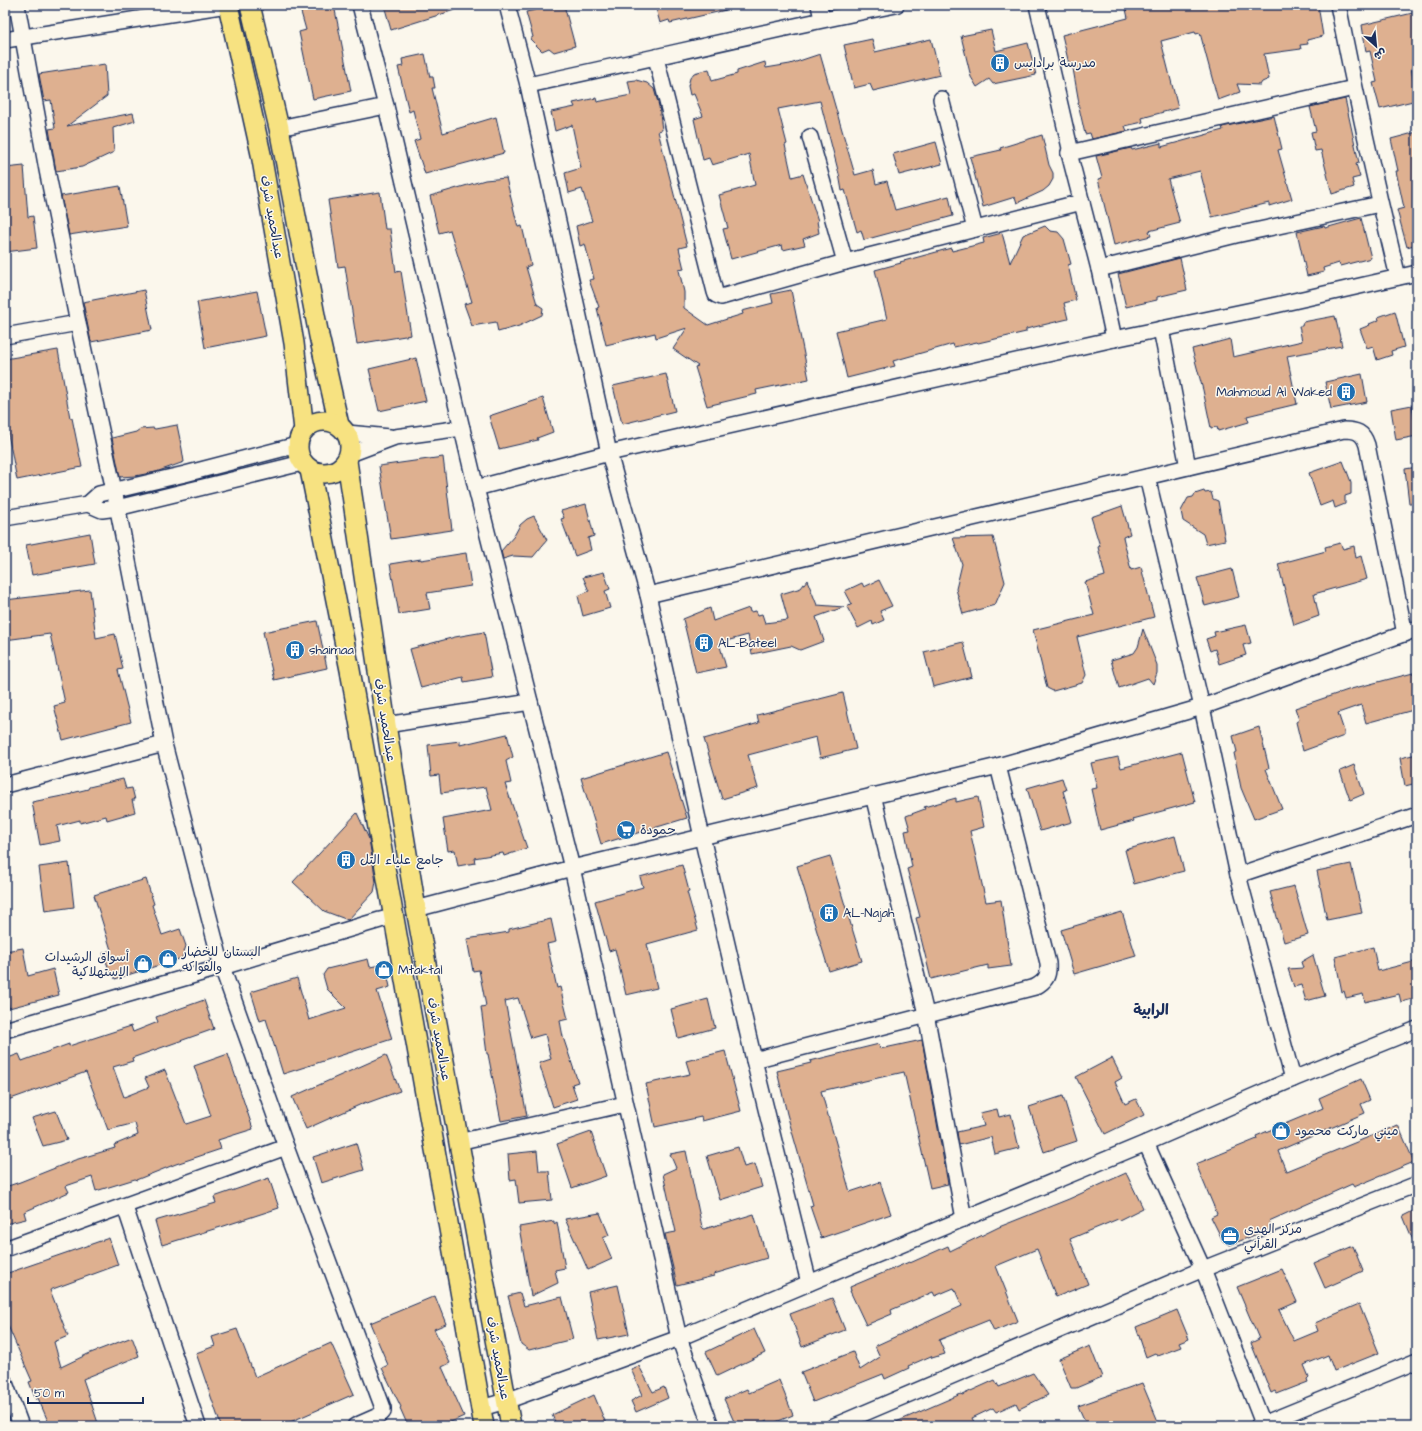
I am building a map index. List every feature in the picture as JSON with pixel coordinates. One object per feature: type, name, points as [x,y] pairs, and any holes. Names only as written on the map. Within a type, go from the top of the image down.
[{"type":"main road","name":"عبدالحميد شرف","points":[[228,5],[261,154],[294,343],[303,452],[350,670],[484,1426]]},
{"type":"main road","name":"عبدالحميد شرف","points":[[250,5],[279,128],[319,336],[343,429]]},
{"type":"main road","points":[[324,420],[332,422],[343,429],[351,443],[349,457],[340,469],[331,473],[320,474],[303,452],[309,425],[324,420]]},
{"type":"main road","name":"عبدالحميد شرف","points":[[349,457],[386,725],[416,909],[511,1426]]},
{"type":"street","points":[[17,5],[47,170],[114,491],[164,744],[222,967],[286,1147],[383,1408],[383,1412],[380,1415],[355,1426]]},
{"type":"street","points":[[5,40],[228,5]]},
{"type":"street","points":[[360,5],[386,106],[476,488],[572,868],[679,1338],[711,1426]]},
{"type":"street","points":[[507,5],[528,85],[609,452],[648,595],[754,1060],[809,1283]]},
{"type":"street","points":[[528,85],[656,58],[821,12],[896,5]]},
{"type":"street","points":[[1037,5],[1070,148],[1069,153],[1099,269],[1114,339]]},
{"type":"street","points":[[1338,5],[1354,88],[1398,278]]},
{"type":"street","points":[[656,58],[716,295],[721,297],[846,262],[1082,202]]},
{"type":"street","points":[[1069,153],[1354,88]]},
{"type":"street","points":[[941,99],[975,229]]},
{"type":"street","points":[[279,128],[386,106]]},
{"type":"street","points":[[810,137],[846,262]]},
{"type":"street","points":[[1099,269],[1236,235],[1380,204]]},
{"type":"street","points":[[476,488],[609,452],[1114,339],[1276,306],[1417,273]]},
{"type":"street","points":[[5,336],[78,323]]},
{"type":"street","points":[[1161,329],[1188,467]]},
{"type":"street","points":[[349,457],[395,437],[462,428]]},
{"type":"street","points":[[343,429],[395,437]]},
{"type":"street","points":[[416,909],[572,868],[998,766],[1202,707],[1411,631],[1367,445],[1364,437],[1359,432],[1353,430],[1344,430],[648,595]]},
{"type":"street","points":[[88,504],[98,494],[192,473],[303,452]]},
{"type":"street","points":[[5,518],[88,504],[102,510],[117,508],[303,452]]},
{"type":"street","points":[[1147,477],[1202,707],[1238,875],[1293,1079]]},
{"type":"street","points":[[386,725],[530,702]]},
{"type":"street","points":[[5,785],[164,744]]},
{"type":"street","points":[[754,1060],[926,1014],[1035,987],[1042,983],[1049,973],[1048,963],[998,766]]},
{"type":"street","points":[[873,795],[926,1014],[964,1219]]},
{"type":"street","points":[[1238,875],[1417,815]]},
{"type":"street","points":[[5,1030],[393,917]]},
{"type":"street","points":[[480,1408],[506,1401],[679,1338],[1146,1143],[1293,1079],[1417,1029]]},
{"type":"street","points":[[458,1142],[625,1104]]},
{"type":"street","points":[[1146,1143],[1203,1270],[1262,1425],[1417,1361]]},
{"type":"street","points":[[5,1250],[286,1147]]},
{"type":"street","points":[[834,1426],[1203,1270],[1417,1184]]},
{"type":"street","points":[[125,1207],[198,1426]]},
{"type":"street","points":[[5,1383],[21,1426]]},
{"type":"building","points":[[299,5],[334,5],[351,91],[313,99],[299,32],[306,30]]},
{"type":"building","points":[[384,5],[461,5],[461,8],[391,30]]},
{"type":"building","points":[[535,5],[564,5],[575,46],[554,52],[549,48],[542,51],[530,39],[533,37],[526,12],[536,10]]},
{"type":"building","points":[[655,5],[725,5],[726,10],[670,23],[669,20],[660,23]]},
{"type":"building","points":[[1125,5],[1318,5],[1323,36],[1307,40],[1308,44],[1300,45],[1301,49],[1264,54],[1269,79],[1262,82],[1260,85],[1237,84],[1240,92],[1218,100],[1200,33],[1196,34],[1195,32],[1161,41],[1178,108],[1142,118],[1143,122],[1125,126],[1127,131],[1092,139],[1090,133],[1085,134],[1078,103],[1072,63],[1069,64],[1062,35],[1128,18]]},
{"type":"building","points":[[1417,12],[1417,66],[1411,68],[1417,100],[1380,109],[1373,83],[1377,82],[1370,51],[1366,52],[1362,25]]},
{"type":"building","name":"مدرسة برادايس","points":[[991,30],[996,51],[1028,43],[1036,75],[993,84],[989,79],[977,87],[971,77],[961,36]]},
{"type":"building","points":[[872,39],[875,52],[931,39],[940,75],[873,91],[870,84],[854,88],[844,45]]},
{"type":"building","points":[[425,54],[430,77],[433,77],[435,88],[432,88],[443,133],[496,117],[504,153],[425,174],[414,141],[420,139],[413,110],[409,112],[398,67],[403,66],[402,59]]},
{"type":"building","points":[[820,54],[855,175],[873,170],[876,184],[887,181],[895,210],[949,196],[953,216],[864,240],[861,230],[857,232],[845,190],[842,191],[820,101],[778,109],[787,144],[785,145],[792,177],[803,174],[818,221],[819,233],[803,239],[805,245],[783,250],[782,245],[731,259],[723,229],[728,228],[719,195],[755,185],[749,154],[712,165],[709,158],[703,160],[694,119],[703,116],[694,94],[690,95],[688,86],[690,78],[694,73],[709,69],[712,81],[737,74],[737,71],[765,62],[766,68],[790,64]]},
{"type":"building","points":[[105,64],[107,96],[67,126],[133,113],[135,121],[113,128],[114,152],[82,167],[56,171],[49,129],[55,128],[51,100],[44,101],[39,74]]},
{"type":"building","points":[[636,80],[647,83],[654,89],[659,106],[662,130],[658,131],[687,246],[679,248],[684,269],[679,270],[684,292],[684,308],[708,325],[743,314],[742,311],[773,303],[771,294],[791,290],[809,379],[756,390],[757,394],[707,406],[695,367],[698,366],[673,349],[687,328],[656,338],[655,333],[606,345],[597,308],[599,307],[589,280],[594,279],[585,244],[580,246],[576,226],[592,221],[582,189],[569,193],[565,173],[581,168],[572,125],[555,131],[551,112],[575,107],[573,103],[596,98],[597,102],[631,95],[628,81]]},
{"type":"building","points":[[1345,99],[1359,163],[1356,164],[1360,177],[1352,179],[1354,187],[1332,194],[1321,150],[1315,151],[1311,132],[1316,131],[1310,107]]},
{"type":"building","points":[[1274,116],[1282,149],[1278,150],[1292,199],[1269,206],[1269,203],[1212,217],[1200,171],[1168,179],[1180,223],[1149,231],[1151,236],[1114,245],[1098,179],[1102,178],[1096,156],[1161,143],[1161,147],[1223,130],[1222,127]]},
{"type":"building","points":[[1417,132],[1417,244],[1407,247],[1397,210],[1404,208],[1391,139]]},
{"type":"building","points":[[1042,135],[1049,165],[1053,173],[1053,179],[1049,186],[1043,191],[1017,203],[1015,197],[983,207],[970,157],[1001,150],[1000,148]]},
{"type":"building","points":[[936,142],[942,164],[899,175],[893,154]]},
{"type":"building","points":[[24,166],[28,217],[33,216],[37,248],[5,252],[5,168]]},
{"type":"building","points":[[506,178],[518,227],[522,226],[531,265],[526,267],[537,304],[543,308],[542,315],[519,326],[498,332],[496,322],[472,326],[464,304],[472,302],[450,230],[439,233],[430,196],[485,180]]},
{"type":"building","points":[[120,186],[127,226],[69,235],[61,196]]},
{"type":"building","points":[[380,192],[385,229],[390,229],[396,272],[401,271],[411,335],[357,344],[345,266],[338,267],[328,200]]},
{"type":"building","points":[[1361,218],[1371,258],[1340,266],[1339,263],[1323,268],[1324,272],[1307,276],[1297,232],[1324,226],[1325,228]]},
{"type":"building","points":[[1045,226],[1050,231],[1058,232],[1064,239],[1071,264],[1068,265],[1076,300],[1064,303],[1068,319],[1026,329],[1026,332],[978,343],[954,347],[953,344],[893,361],[895,366],[847,378],[836,331],[887,319],[875,270],[951,248],[952,251],[984,243],[983,238],[1002,233],[1010,263],[1023,235]]},
{"type":"building","points":[[1180,258],[1187,290],[1157,297],[1157,300],[1126,307],[1118,274]]},
{"type":"building","points":[[144,290],[152,330],[91,342],[83,302]]},
{"type":"building","points":[[257,291],[266,336],[205,348],[197,302]]},
{"type":"building","points":[[1395,311],[1404,347],[1391,351],[1392,355],[1377,360],[1373,346],[1367,348],[1360,329],[1379,320],[1378,317]]},
{"type":"building","points":[[1335,316],[1342,346],[1287,356],[1297,404],[1247,416],[1249,422],[1218,431],[1217,427],[1211,428],[1192,349],[1230,339],[1233,357],[1302,341],[1299,326],[1302,326],[1303,322]]},
{"type":"building","points":[[58,350],[70,418],[72,418],[82,467],[17,480],[5,418],[5,359]]},
{"type":"building","points":[[416,358],[426,401],[379,411],[369,369]]},
{"type":"building","points":[[666,374],[675,411],[622,424],[613,386]]},
{"type":"building","name":"Mahmoud Al Waked","points":[[1362,374],[1367,402],[1331,409],[1325,382]]},
{"type":"building","points":[[543,398],[553,432],[537,438],[538,440],[499,449],[489,416]]},
{"type":"building","points":[[1412,405],[1417,436],[1396,440],[1391,409]]},
{"type":"building","points":[[177,425],[184,462],[156,472],[120,477],[112,438],[136,432],[140,429],[155,429]]},
{"type":"building","points":[[443,457],[452,530],[391,539],[379,466]]},
{"type":"building","points":[[1343,461],[1351,482],[1351,494],[1345,496],[1345,504],[1335,508],[1333,501],[1320,506],[1309,473]]},
{"type":"building","points":[[1417,467],[1417,503],[1409,503],[1405,469]]},
{"type":"building","points":[[1204,491],[1205,493],[1211,492],[1213,499],[1218,501],[1225,540],[1206,544],[1203,534],[1183,521],[1181,511],[1188,498]]},
{"type":"building","points":[[586,504],[594,536],[588,538],[591,550],[575,556],[561,519],[564,518],[561,511]]},
{"type":"building","points":[[1122,506],[1130,534],[1123,537],[1131,570],[1141,567],[1154,617],[1077,637],[1086,675],[1082,683],[1053,691],[1047,688],[1033,630],[1094,615],[1085,582],[1105,576],[1098,547],[1100,546],[1091,517]]},
{"type":"building","points":[[534,516],[547,540],[533,557],[513,556],[503,559],[501,551],[514,536],[520,525],[527,519]]},
{"type":"building","points":[[90,533],[95,564],[32,575],[26,545]]},
{"type":"building","points":[[993,537],[1005,582],[995,605],[963,614],[956,589],[962,564],[953,538]]},
{"type":"building","points":[[1340,543],[1343,549],[1354,546],[1356,558],[1361,556],[1367,579],[1314,594],[1319,616],[1294,625],[1278,564],[1326,551],[1325,547]]},
{"type":"building","points":[[466,553],[471,586],[427,593],[430,609],[399,614],[390,564]]},
{"type":"building","points":[[1232,569],[1239,597],[1205,606],[1197,578]]},
{"type":"building","points":[[604,572],[610,589],[605,591],[610,608],[583,616],[578,596],[589,591],[583,577]]},
{"type":"building","points":[[807,580],[817,605],[844,607],[816,617],[824,641],[800,650],[791,646],[752,654],[748,635],[719,643],[726,667],[696,673],[683,619],[710,608],[713,621],[749,608],[750,612],[756,611],[758,615],[762,614],[765,623],[788,620],[781,594],[801,588]]},
{"type":"building","points":[[879,580],[892,606],[880,611],[884,620],[873,625],[872,621],[858,628],[847,607],[852,604],[845,591],[862,583],[864,587]]},
{"type":"building","points":[[90,590],[96,638],[115,634],[123,669],[118,670],[131,722],[63,740],[54,706],[65,703],[50,634],[5,640],[5,600]]},
{"type":"building","name":"shaimaa","points":[[317,621],[327,668],[274,680],[263,632]]},
{"type":"building","points":[[1246,625],[1251,643],[1243,645],[1246,655],[1219,664],[1215,649],[1210,651],[1206,639],[1215,636],[1214,632]]},
{"type":"building","points":[[1143,629],[1157,665],[1157,673],[1153,684],[1148,678],[1119,688],[1111,660],[1134,653],[1138,647]]},
{"type":"building","points":[[484,632],[492,677],[464,682],[463,677],[421,688],[410,649],[455,637]]},
{"type":"building","points":[[963,642],[972,677],[933,687],[924,652]]},
{"type":"building","points":[[1417,672],[1417,709],[1366,723],[1361,705],[1338,713],[1344,731],[1344,736],[1303,751],[1296,722],[1299,720],[1295,708],[1351,689]]},
{"type":"building","points":[[843,693],[856,749],[820,758],[816,737],[748,755],[758,788],[722,799],[704,739],[759,723],[757,715]]},
{"type":"building","points":[[1259,727],[1269,768],[1266,769],[1282,809],[1254,819],[1241,788],[1234,753],[1237,752],[1233,736]]},
{"type":"building","points":[[507,734],[513,757],[506,761],[511,783],[505,784],[527,848],[504,856],[503,853],[474,858],[475,863],[458,866],[455,850],[448,851],[443,819],[492,810],[486,787],[441,793],[439,775],[431,776],[428,745],[460,741],[460,745]]},
{"type":"building","points":[[666,752],[687,818],[601,844],[581,778]]},
{"type":"building","points":[[1182,752],[1195,802],[1133,819],[1134,821],[1100,830],[1091,789],[1097,788],[1091,763],[1118,757],[1121,768]]},
{"type":"building","points":[[1417,754],[1417,783],[1405,786],[1400,758]]},
{"type":"building","points":[[1354,765],[1364,794],[1350,800],[1340,771]]},
{"type":"building","points":[[1062,778],[1066,790],[1063,791],[1072,822],[1040,831],[1027,788]]},
{"type":"building","points":[[123,779],[126,789],[132,788],[135,800],[132,800],[135,812],[107,820],[106,816],[80,823],[80,820],[57,826],[60,841],[40,845],[32,802],[72,794],[88,789],[89,787]]},
{"type":"building","points":[[978,797],[984,827],[970,831],[986,902],[1001,900],[1011,966],[988,969],[988,965],[931,979],[916,918],[920,917],[907,869],[912,867],[905,831],[910,830],[906,816],[925,809],[924,807],[956,798],[956,802]]},
{"type":"building","name":"جامع علياء التل","points":[[357,813],[369,839],[376,882],[374,892],[348,920],[324,911],[293,882]]},
{"type":"building","points":[[1175,836],[1184,871],[1134,884],[1125,850]]},
{"type":"building","name":"AL-Najah","points":[[830,856],[862,961],[829,971],[797,866]]},
{"type":"building","points":[[69,863],[74,907],[45,911],[39,867]]},
{"type":"building","points":[[1351,864],[1362,913],[1327,920],[1317,871]]},
{"type":"building","points":[[682,865],[689,891],[687,892],[698,930],[647,944],[657,988],[626,995],[615,949],[609,951],[595,901],[643,887],[640,877]]},
{"type":"building","points":[[146,879],[154,904],[152,905],[162,935],[180,929],[186,946],[182,958],[115,979],[114,974],[111,975],[103,953],[111,950],[94,895]]},
{"type":"building","points":[[1294,886],[1308,935],[1284,942],[1270,892]]},
{"type":"building","points":[[1122,912],[1136,956],[1074,974],[1061,930]]},
{"type":"building","points":[[551,919],[556,942],[547,944],[557,988],[560,987],[568,1019],[560,1021],[563,1037],[578,1082],[572,1084],[577,1099],[553,1107],[539,1063],[551,1059],[545,1034],[531,1038],[518,998],[505,1001],[527,1116],[501,1121],[487,1054],[481,1007],[486,1006],[479,970],[473,971],[467,939],[509,932],[509,929]]},
{"type":"building","points":[[1373,947],[1378,971],[1417,961],[1417,998],[1401,1002],[1399,994],[1365,1002],[1363,994],[1346,998],[1344,991],[1342,992],[1335,957]]},
{"type":"building","points":[[23,948],[28,976],[53,969],[59,995],[9,1008],[5,993],[5,951]]},
{"type":"building","points":[[1313,955],[1325,996],[1306,1001],[1301,985],[1294,987],[1288,969],[1303,968],[1301,962]]},
{"type":"building","points":[[368,959],[370,967],[385,964],[390,987],[377,991],[392,1039],[283,1074],[266,1019],[260,1021],[251,992],[297,978],[309,1020],[346,1008],[327,989],[323,975],[327,969]]},
{"type":"building","points":[[708,999],[715,1028],[678,1038],[671,1009]]},
{"type":"building","points":[[204,1000],[214,1029],[132,1058],[133,1061],[113,1067],[124,1097],[149,1087],[145,1078],[165,1070],[186,1124],[211,1116],[194,1066],[228,1054],[253,1129],[218,1140],[221,1149],[176,1164],[136,1180],[135,1179],[96,1191],[92,1177],[66,1186],[69,1192],[24,1212],[26,1219],[5,1224],[5,1187],[75,1160],[115,1148],[114,1145],[138,1135],[135,1123],[108,1130],[86,1072],[5,1101],[5,1059],[19,1054],[22,1061],[69,1044],[69,1046],[131,1026],[133,1032],[158,1022],[156,1017]]},
{"type":"building","points":[[922,1040],[948,1184],[930,1188],[904,1072],[821,1091],[850,1192],[880,1182],[891,1214],[821,1238],[810,1206],[813,1205],[787,1114],[777,1071],[811,1063],[810,1061],[879,1044],[880,1049]]},
{"type":"building","points":[[725,1051],[741,1111],[702,1121],[701,1117],[655,1127],[646,1084],[690,1074],[686,1061]]},
{"type":"building","points":[[386,1055],[400,1091],[367,1103],[366,1102],[306,1129],[292,1097]]},
{"type":"building","points":[[1112,1058],[1122,1078],[1115,1082],[1125,1104],[1136,1099],[1144,1115],[1105,1134],[1076,1077]]},
{"type":"building","points":[[1361,1079],[1370,1100],[1361,1104],[1365,1113],[1278,1151],[1286,1171],[1398,1125],[1414,1162],[1354,1187],[1352,1184],[1269,1221],[1272,1228],[1230,1245],[1223,1241],[1211,1217],[1217,1214],[1196,1164],[1257,1139],[1256,1136],[1323,1108],[1319,1098]]},
{"type":"building","points":[[1063,1096],[1077,1141],[1044,1152],[1029,1107]]},
{"type":"building","points":[[997,1109],[999,1117],[1011,1114],[1019,1148],[995,1154],[991,1137],[959,1145],[957,1132],[984,1126],[980,1113]]},
{"type":"building","points":[[56,1111],[67,1140],[43,1146],[32,1118]]},
{"type":"building","points":[[591,1132],[606,1176],[572,1188],[557,1144]]},
{"type":"building","points":[[356,1143],[364,1170],[321,1183],[313,1157]]},
{"type":"building","points":[[738,1147],[744,1167],[755,1164],[762,1187],[720,1200],[707,1156]]},
{"type":"building","points":[[537,1151],[539,1171],[549,1171],[552,1200],[519,1203],[516,1179],[510,1180],[508,1154]]},
{"type":"building","points":[[686,1151],[702,1227],[704,1229],[754,1214],[767,1258],[714,1274],[714,1276],[677,1285],[665,1234],[676,1232],[663,1174],[676,1168],[670,1154]]},
{"type":"building","points":[[1126,1173],[1143,1208],[1119,1220],[1118,1219],[1070,1239],[1088,1284],[1056,1297],[1037,1249],[996,1266],[1018,1321],[994,1331],[989,1320],[939,1340],[945,1354],[932,1358],[931,1356],[908,1366],[909,1368],[885,1379],[883,1374],[813,1402],[801,1372],[853,1352],[860,1370],[880,1357],[875,1346],[962,1306],[954,1288],[935,1296],[933,1292],[891,1310],[892,1314],[866,1325],[850,1291],[850,1287],[948,1246],[950,1251],[999,1227],[1069,1199]]},
{"type":"building","points":[[269,1178],[279,1208],[162,1245],[155,1221],[216,1203],[214,1197]]},
{"type":"building","points":[[1417,1209],[1417,1250],[1403,1216]]},
{"type":"building","points":[[600,1213],[609,1235],[603,1238],[612,1259],[588,1270],[565,1219]]},
{"type":"building","points":[[554,1221],[554,1224],[557,1222],[565,1268],[555,1270],[558,1283],[531,1296],[519,1227]]},
{"type":"building","points":[[109,1238],[118,1265],[50,1290],[68,1336],[54,1342],[61,1367],[88,1354],[132,1337],[139,1356],[83,1379],[99,1426],[50,1426],[38,1398],[36,1400],[29,1382],[32,1381],[5,1319],[5,1274]]},
{"type":"building","points":[[1353,1246],[1363,1271],[1325,1288],[1314,1263]]},
{"type":"building","points":[[1282,1269],[1297,1302],[1279,1310],[1294,1341],[1318,1331],[1315,1323],[1359,1304],[1379,1353],[1334,1371],[1328,1355],[1304,1365],[1309,1377],[1307,1379],[1308,1382],[1277,1394],[1275,1391],[1271,1393],[1251,1343],[1259,1339],[1237,1287]]},
{"type":"building","points":[[618,1285],[629,1334],[598,1340],[588,1292]]},
{"type":"building","points":[[520,1293],[524,1306],[562,1297],[573,1339],[529,1350],[521,1344],[508,1296]]},
{"type":"building","points":[[435,1296],[446,1324],[434,1329],[450,1363],[442,1367],[464,1416],[442,1426],[408,1426],[400,1408],[401,1407],[382,1368],[388,1365],[370,1323]]},
{"type":"building","points":[[832,1298],[845,1330],[802,1347],[790,1314]]},
{"type":"building","points":[[1177,1310],[1189,1339],[1179,1343],[1181,1347],[1157,1356],[1155,1353],[1146,1357],[1136,1327]]},
{"type":"building","points":[[237,1329],[255,1377],[331,1343],[354,1394],[281,1426],[221,1426],[196,1353],[215,1346],[212,1337]]},
{"type":"building","points":[[754,1329],[765,1353],[717,1376],[706,1352]]},
{"type":"building","points":[[1090,1346],[1102,1377],[1076,1388],[1071,1388],[1059,1359]]},
{"type":"building","points":[[639,1366],[653,1392],[664,1387],[668,1398],[636,1412],[631,1401],[642,1395],[631,1369]]},
{"type":"building","points":[[1033,1373],[1048,1395],[1019,1409],[1016,1403],[996,1412],[993,1408],[972,1418],[976,1426],[887,1426],[995,1380],[999,1387]]},
{"type":"building","points":[[779,1380],[793,1415],[769,1425],[767,1420],[753,1426],[736,1426],[724,1399],[747,1389],[749,1393]]},
{"type":"building","points":[[1142,1383],[1160,1426],[1087,1426],[1078,1406]]},
{"type":"building","points":[[594,1395],[607,1426],[557,1426],[552,1415]]},
{"type":"place","name":"مدرسة برادايس","points":[[1000,63]]},
{"type":"place","name":"Mahmoud Al Waked","points":[[1346,392]]},
{"type":"place","name":"AL-Bateel","points":[[704,643]]},
{"type":"place","name":"shaimaa","points":[[295,650]]},
{"type":"place","name":"حمودة","points":[[626,830]]},
{"type":"place","name":"جامع علياء التل","points":[[346,860]]},
{"type":"place","name":"AL-Najah","points":[[829,913]]},
{"type":"place","name":"البستان للخضار والفواكه","points":[[168,959]]},
{"type":"place","name":"أسواق الرشيدات الإستهلاكية","points":[[143,964]]},
{"type":"place","name":"Mtaktal","points":[[384,970]]},
{"type":"place","name":"ميني ماركت محمود","points":[[1281,1131]]},
{"type":"place","name":"مركز الهدى القرأني","points":[[1230,1236]]},
{"type":"district","name":"الرابية","points":[[1151,1010]]}]
